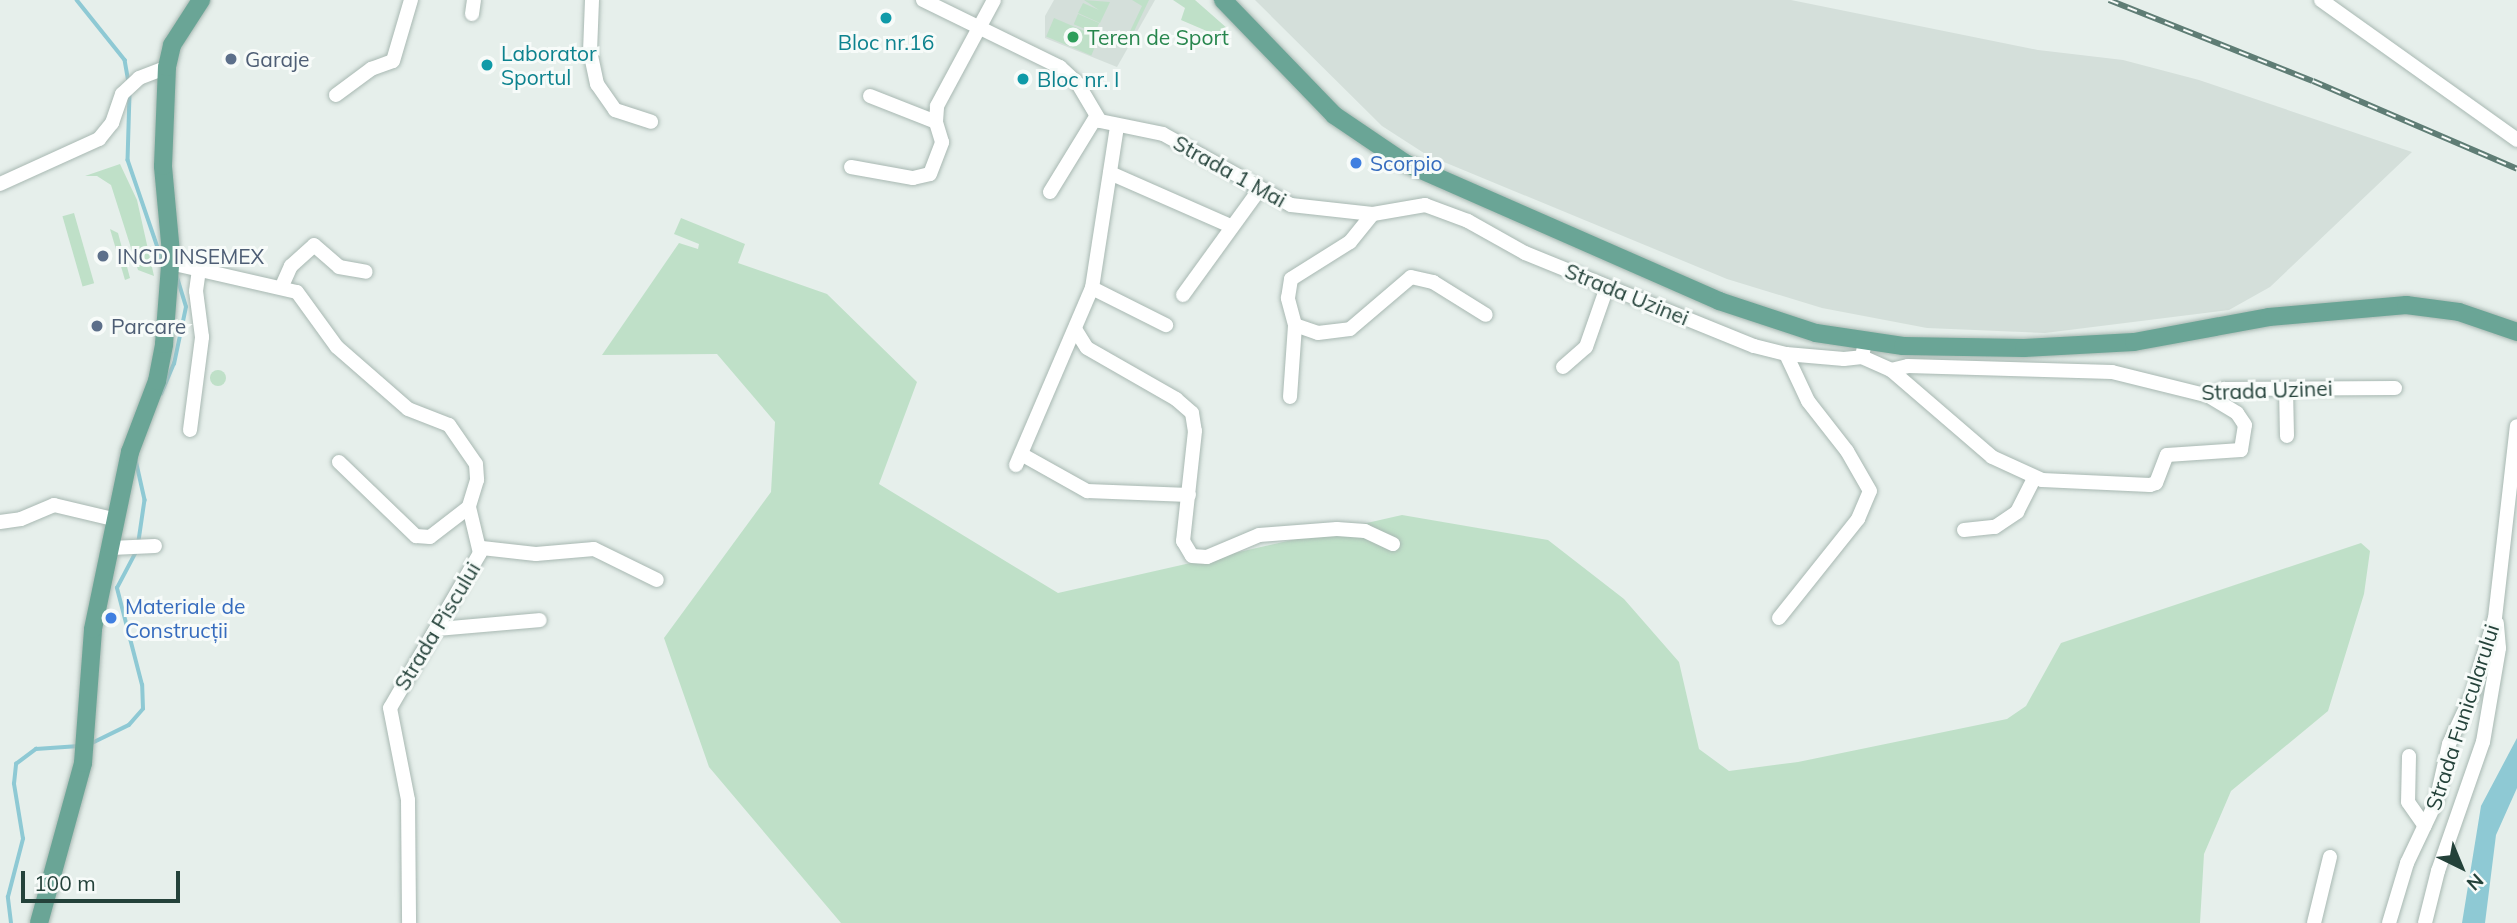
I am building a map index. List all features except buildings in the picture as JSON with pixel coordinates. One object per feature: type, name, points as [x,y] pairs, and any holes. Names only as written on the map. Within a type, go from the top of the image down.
[{"type":"main road","points":[[39,923],[82,763],[93,629],[134,437],[160,365],[170,263],[163,166],[167,67],[172,45],[201,0]]},
{"type":"main road","points":[[1223,0],[1334,115],[1405,163],[1746,312],[1864,349],[1975,349],[2114,344],[2269,317],[2384,305],[2459,312],[2517,332]]},
{"type":"street","points":[[336,96],[370,69],[393,61],[411,0]]},
{"type":"street","points":[[592,0],[590,60],[597,83],[615,110],[651,122]]},
{"type":"street","points":[[923,0],[1060,67],[1078,84],[1096,117],[1050,192]]},
{"type":"street","points":[[851,167],[913,178],[930,174],[942,142],[936,122],[937,106],[982,27],[994,0]]},
{"type":"street","points":[[2321,0],[2517,140]]},
{"type":"street","points":[[0,184],[107,133],[122,94],[139,78],[167,67]]},
{"type":"street","points":[[870,96],[936,122]]},
{"type":"street","name":"Strada 1 Mai","points":[[1096,117],[1117,126],[1140,126],[1163,134],[1259,190],[1303,208],[1379,213]]},
{"type":"street","points":[[1117,126],[1092,288],[1018,459],[1087,491],[1189,495]]},
{"type":"street","points":[[1110,173],[1231,226]]},
{"type":"street","points":[[1183,295],[1259,190]]},
{"type":"street","name":"Strada Uzinei","points":[[1379,213],[1408,205],[1441,209],[1607,287],[1754,346],[1825,360],[1864,349]]},
{"type":"street","points":[[1290,397],[1296,325],[1288,298],[1291,279],[1350,242],[1379,213]]},
{"type":"street","points":[[282,286],[291,266],[314,245],[339,267],[366,272]]},
{"type":"street","points":[[170,263],[282,286],[298,292],[337,347],[408,409],[449,425],[476,464],[477,480],[469,507],[430,537],[416,536],[339,462]]},
{"type":"street","points":[[190,430],[202,337],[196,291],[199,269]]},
{"type":"street","points":[[1296,325],[1318,333],[1350,330],[1411,277],[1433,282],[1486,315]]},
{"type":"street","points":[[1563,367],[1586,346],[1607,287]]},
{"type":"street","points":[[1092,288],[1166,325]]},
{"type":"street","points":[[1075,329],[1087,348],[1176,399],[1192,413],[1195,431],[1184,541],[1186,550],[1198,558],[1259,535],[1357,530],[1393,544]]},
{"type":"street","points":[[1864,349],[1992,457],[2034,479],[2150,485],[2155,483],[2167,455],[2241,450],[2245,425],[2237,413],[2209,396]]},
{"type":"street","points":[[1779,618],[1858,519],[1870,491],[1847,451],[1808,401],[1786,354]]},
{"type":"street","name":"Strada Uzinei","points":[[1891,370],[1908,366],[2112,372],[2209,396],[2224,389],[2395,388]]},
{"type":"street","points":[[2286,388],[2287,436]]},
{"type":"street","name":"Strada Funicularului","points":[[2389,923],[2495,618],[2517,426]]},
{"type":"street","points":[[1964,530],[1995,527],[2017,512],[2034,479]]},
{"type":"street","points":[[0,522],[21,519],[54,505],[117,520]]},
{"type":"street","name":"Strada Piscului","points":[[410,923],[406,778],[390,708],[438,629],[482,548],[469,507]]},
{"type":"street","points":[[111,548],[144,545]]},
{"type":"street","points":[[482,548],[536,554],[594,549],[657,580]]},
{"type":"street","points":[[2425,923],[2438,871],[2483,742],[2499,648],[2495,618]]},
{"type":"street","points":[[438,629],[465,630],[540,620]]},
{"type":"street","points":[[2409,756],[2408,802],[2422,832]]},
{"type":"street","points":[[2314,923],[2330,857]]},
{"type":"shaded area","points":[[1054,0],[1155,0],[1117,67],[1045,38],[1045,16]]},
{"type":"shaded area","points":[[1255,0],[1791,0],[2038,50],[2123,60],[2199,80],[2412,152],[2270,287],[2229,310],[2045,333],[1927,328],[1822,308],[1727,279],[1427,155],[1382,126]]},
{"type":"green space","points":[[1084,0],[1110,2],[1100,23],[1078,13],[1083,3],[1099,10]]},
{"type":"green space","points":[[1132,0],[1149,0],[1126,48],[1123,46],[1142,6]]},
{"type":"green space","points":[[1173,0],[1195,0],[1228,29],[1223,38],[1181,20],[1185,8]]},
{"type":"green space","points":[[1078,14],[1099,23],[1095,33],[1074,24]]},
{"type":"green space","name":"Teren de Sport","points":[[1054,18],[1099,37],[1091,56],[1046,36]]},
{"type":"green space","points":[[120,164],[137,200],[154,276],[138,270],[111,185],[97,176],[85,176]]},
{"type":"green space","points":[[74,213],[94,283],[83,286],[62,216]]},
{"type":"green space","points":[[681,218],[745,244],[738,263],[827,294],[917,382],[879,484],[1058,593],[1402,515],[1548,540],[1624,599],[1679,662],[1699,749],[1729,771],[1798,762],[2007,719],[2026,706],[2061,643],[2361,543],[2370,551],[2364,594],[2328,711],[2231,791],[2204,854],[2200,923],[841,923],[709,767],[664,638],[771,492],[775,422],[717,354],[602,355],[679,243],[698,249],[699,244],[674,234]]},
{"type":"green space","points":[[110,229],[118,233],[130,278],[125,280]]},
{"type":"green space","points":[[215,370],[221,370],[226,378],[224,384],[215,386],[210,381],[210,375]]},
{"type":"water","points":[[2517,738],[2517,788],[2496,835],[2485,923],[2462,923],[2481,806]]},
{"type":"waterway","points":[[77,0],[125,60],[129,82]]},
{"type":"waterway","points":[[130,94],[128,160],[163,262]]},
{"type":"waterway","points":[[161,394],[174,364],[186,307],[177,278]]},
{"type":"waterway","points":[[136,460],[145,500],[139,541]]},
{"type":"waterway","points":[[90,744],[129,725],[143,709],[142,685],[117,588],[136,552]]},
{"type":"waterway","points":[[11,923],[8,897],[23,839],[14,784],[16,764],[36,749],[79,746]]},
{"type":"railway","points":[[2109,0],[2313,81],[2517,169]]},
{"type":"place","name":"Bloc nr.16","points":[[886,18]]},
{"type":"place","name":"Teren de Sport","points":[[1073,37]]},
{"type":"place","name":"Garaje","points":[[231,59]]},
{"type":"place","name":"Laborator Sportul","points":[[487,65]]},
{"type":"place","name":"Bloc nr. I","points":[[1023,79]]},
{"type":"place","name":"Scorpio","points":[[1356,163]]},
{"type":"place","name":"INCD INSEMEX","points":[[103,256]]},
{"type":"place","name":"Parcare","points":[[97,326]]},
{"type":"place","name":"Materiale de Construcții","points":[[111,618]]}]
